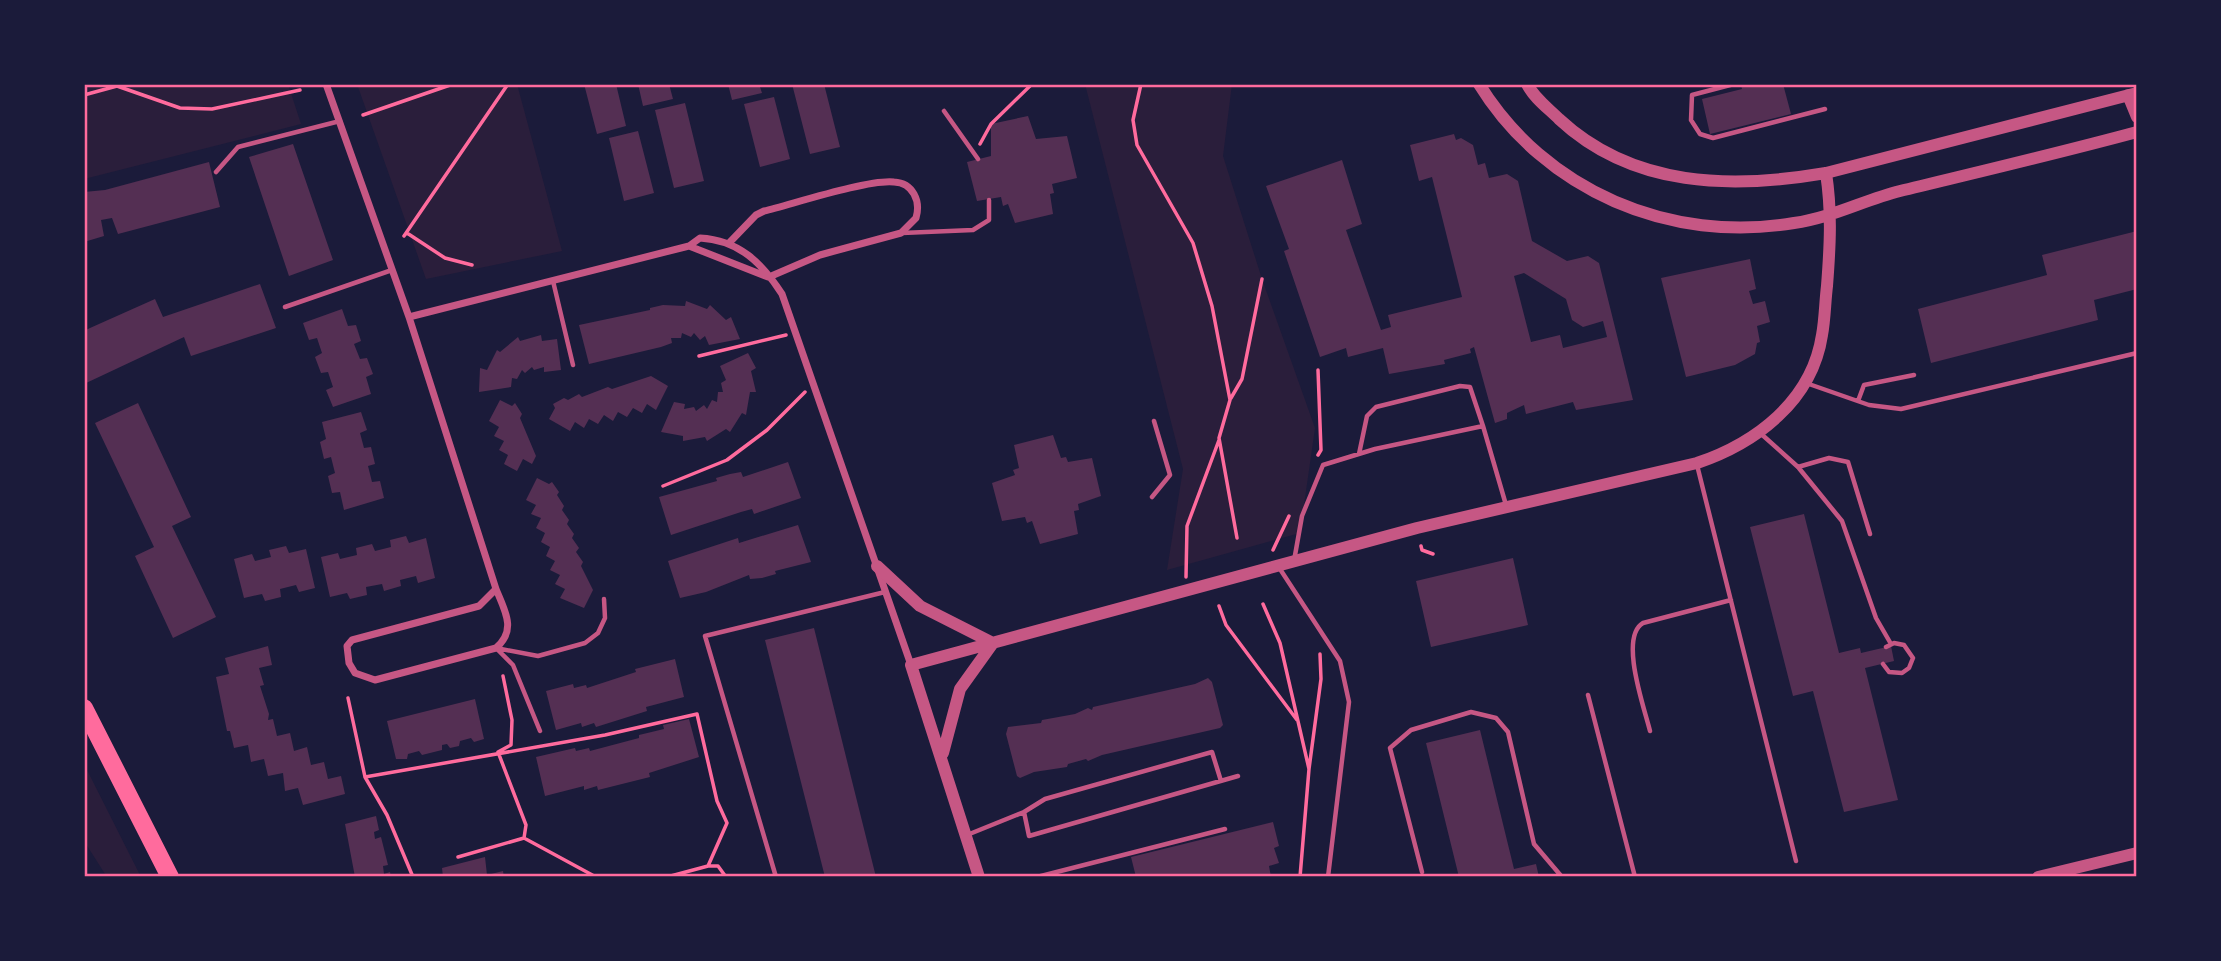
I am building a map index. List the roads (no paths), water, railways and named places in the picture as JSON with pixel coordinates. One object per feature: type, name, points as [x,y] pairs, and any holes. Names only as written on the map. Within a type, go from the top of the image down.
[{"type":"highway","points":[[84,708],[170,877]]},
{"type":"street","points":[[326,84],[409,317],[496,589],[510,624],[504,641],[496,648],[375,680],[355,673],[347,652],[352,640],[479,606],[496,589]]},
{"type":"street","points":[[1479,84],[1495,110],[1525,144],[1560,173],[1615,204],[1665,218],[1719,226],[1780,225],[1832,213],[1862,200],[2137,132]]},
{"type":"street","points":[[1530,86],[1570,129],[1595,148],[1648,172],[1675,178],[1713,181],[1797,178],[1826,173],[2133,94],[2137,117]]},
{"type":"street","points":[[911,665],[1506,506],[1697,463],[1740,446],[1773,422],[1804,383],[1822,335],[1832,213],[1826,173]]},
{"type":"street","points":[[689,246],[769,277],[820,255],[901,233],[916,218],[918,203],[907,186],[892,181],[764,211],[756,215],[730,243]]},
{"type":"street","points":[[409,317],[689,246],[700,239],[730,243],[754,258],[782,294],[943,757],[979,877]]},
{"type":"street","points":[[877,566],[920,606],[993,643]]},
{"type":"street","points":[[943,757],[960,689],[993,643]]},
{"type":"street","points":[[2038,877],[2137,853]]},
{"type":"lane","points":[[1734,84],[1692,95],[1691,120],[1700,134],[1713,138],[1825,109]]},
{"type":"lane","points":[[944,111],[975,151],[978,159]]},
{"type":"lane","points":[[216,172],[237,147],[340,121]]},
{"type":"lane","points":[[901,233],[977,229],[989,220],[989,200]]},
{"type":"lane","points":[[285,307],[392,270]]},
{"type":"lane","points":[[552,279],[573,365]]},
{"type":"lane","points":[[1804,383],[1858,401],[1901,410],[2137,353]]},
{"type":"lane","points":[[1858,401],[1864,385],[1914,375]]},
{"type":"lane","points":[[1359,454],[1367,416],[1376,407],[1460,386],[1470,387],[1506,506]]},
{"type":"lane","points":[[1152,497],[1170,475],[1154,421]]},
{"type":"lane","points":[[1294,562],[1302,516],[1323,465],[1359,454],[1483,426]]},
{"type":"lane","points":[[1759,432],[1798,467],[1842,521],[1888,645],[1899,643],[1907,646],[1912,655],[1912,664],[1907,671],[1897,674],[1889,672],[1883,664]]},
{"type":"lane","points":[[1798,467],[1829,458],[1848,462],[1870,534]]},
{"type":"lane","points":[[1697,463],[1796,861]]},
{"type":"lane","points":[[1271,567],[1340,661],[1349,702],[1328,877]]},
{"type":"lane","points":[[776,877],[705,636],[886,592]]},
{"type":"lane","points":[[496,648],[538,656],[585,642],[598,633],[605,618],[604,599]]},
{"type":"lane","points":[[1650,731],[1631,648],[1633,632],[1643,623],[1731,600]]},
{"type":"lane","points":[[496,648],[513,665],[540,731]]},
{"type":"lane","points":[[1588,695],[1635,877]]},
{"type":"lane","points":[[1422,872],[1390,748],[1411,730],[1471,712],[1496,718],[1508,732],[1534,844],[1562,877]]},
{"type":"lane","points":[[967,835],[1024,812],[1045,799],[1212,752],[1221,781]]},
{"type":"lane","points":[[1024,812],[1029,836],[1238,776]]},
{"type":"lane","points":[[1040,877],[1224,829]]}]
